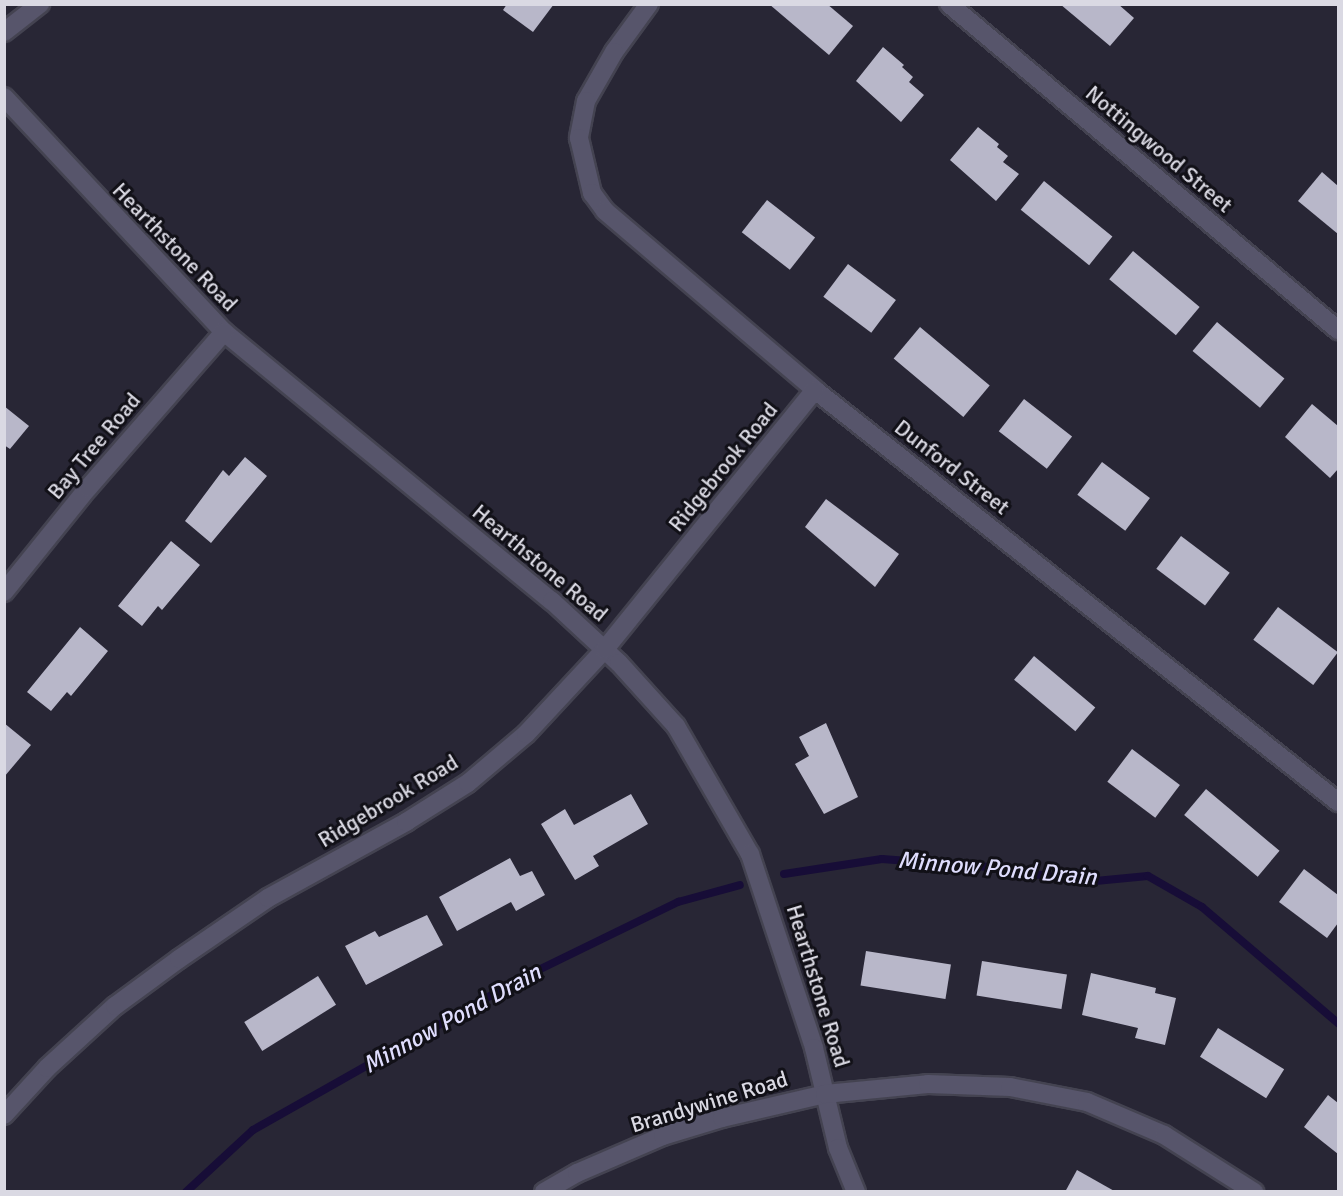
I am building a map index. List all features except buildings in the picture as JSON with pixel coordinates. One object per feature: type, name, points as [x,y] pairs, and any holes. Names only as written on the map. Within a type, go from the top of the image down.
[{"type":"street","points":[[4,32],[40,4]]},
{"type":"street","name":"Dunford Street","points":[[649,4],[614,52],[586,101],[579,138],[592,193],[605,211],[815,390],[1338,802]]},
{"type":"street","name":"Nottingwood Street","points":[[949,4],[1338,330]]},
{"type":"street","name":"Hearthstone Road","points":[[4,96],[224,332],[543,594],[605,649],[676,726],[750,854],[781,941],[825,1094],[838,1148],[856,1191]]},
{"type":"street","name":"Bay Tree Road","points":[[4,592],[88,488],[224,332]]},
{"type":"street","name":"Ridgebrook Road","points":[[4,1115],[47,1068],[107,1014],[179,959],[268,898],[406,822],[468,783],[526,734],[605,649],[815,390]]},
{"type":"street","name":"Brandywine Road","points":[[544,1191],[577,1173],[663,1136],[825,1094],[928,1084],[1010,1087],[1086,1102],[1164,1135],[1254,1191]]},
{"type":"waterway","name":"Minnow Pond Drain","points":[[784,874],[882,859],[990,867],[1085,882],[1148,876],[1202,907],[1338,1023]]},
{"type":"waterway","name":"Minnow Pond Drain","points":[[186,1192],[253,1130],[522,978],[678,902],[740,885]]}]
